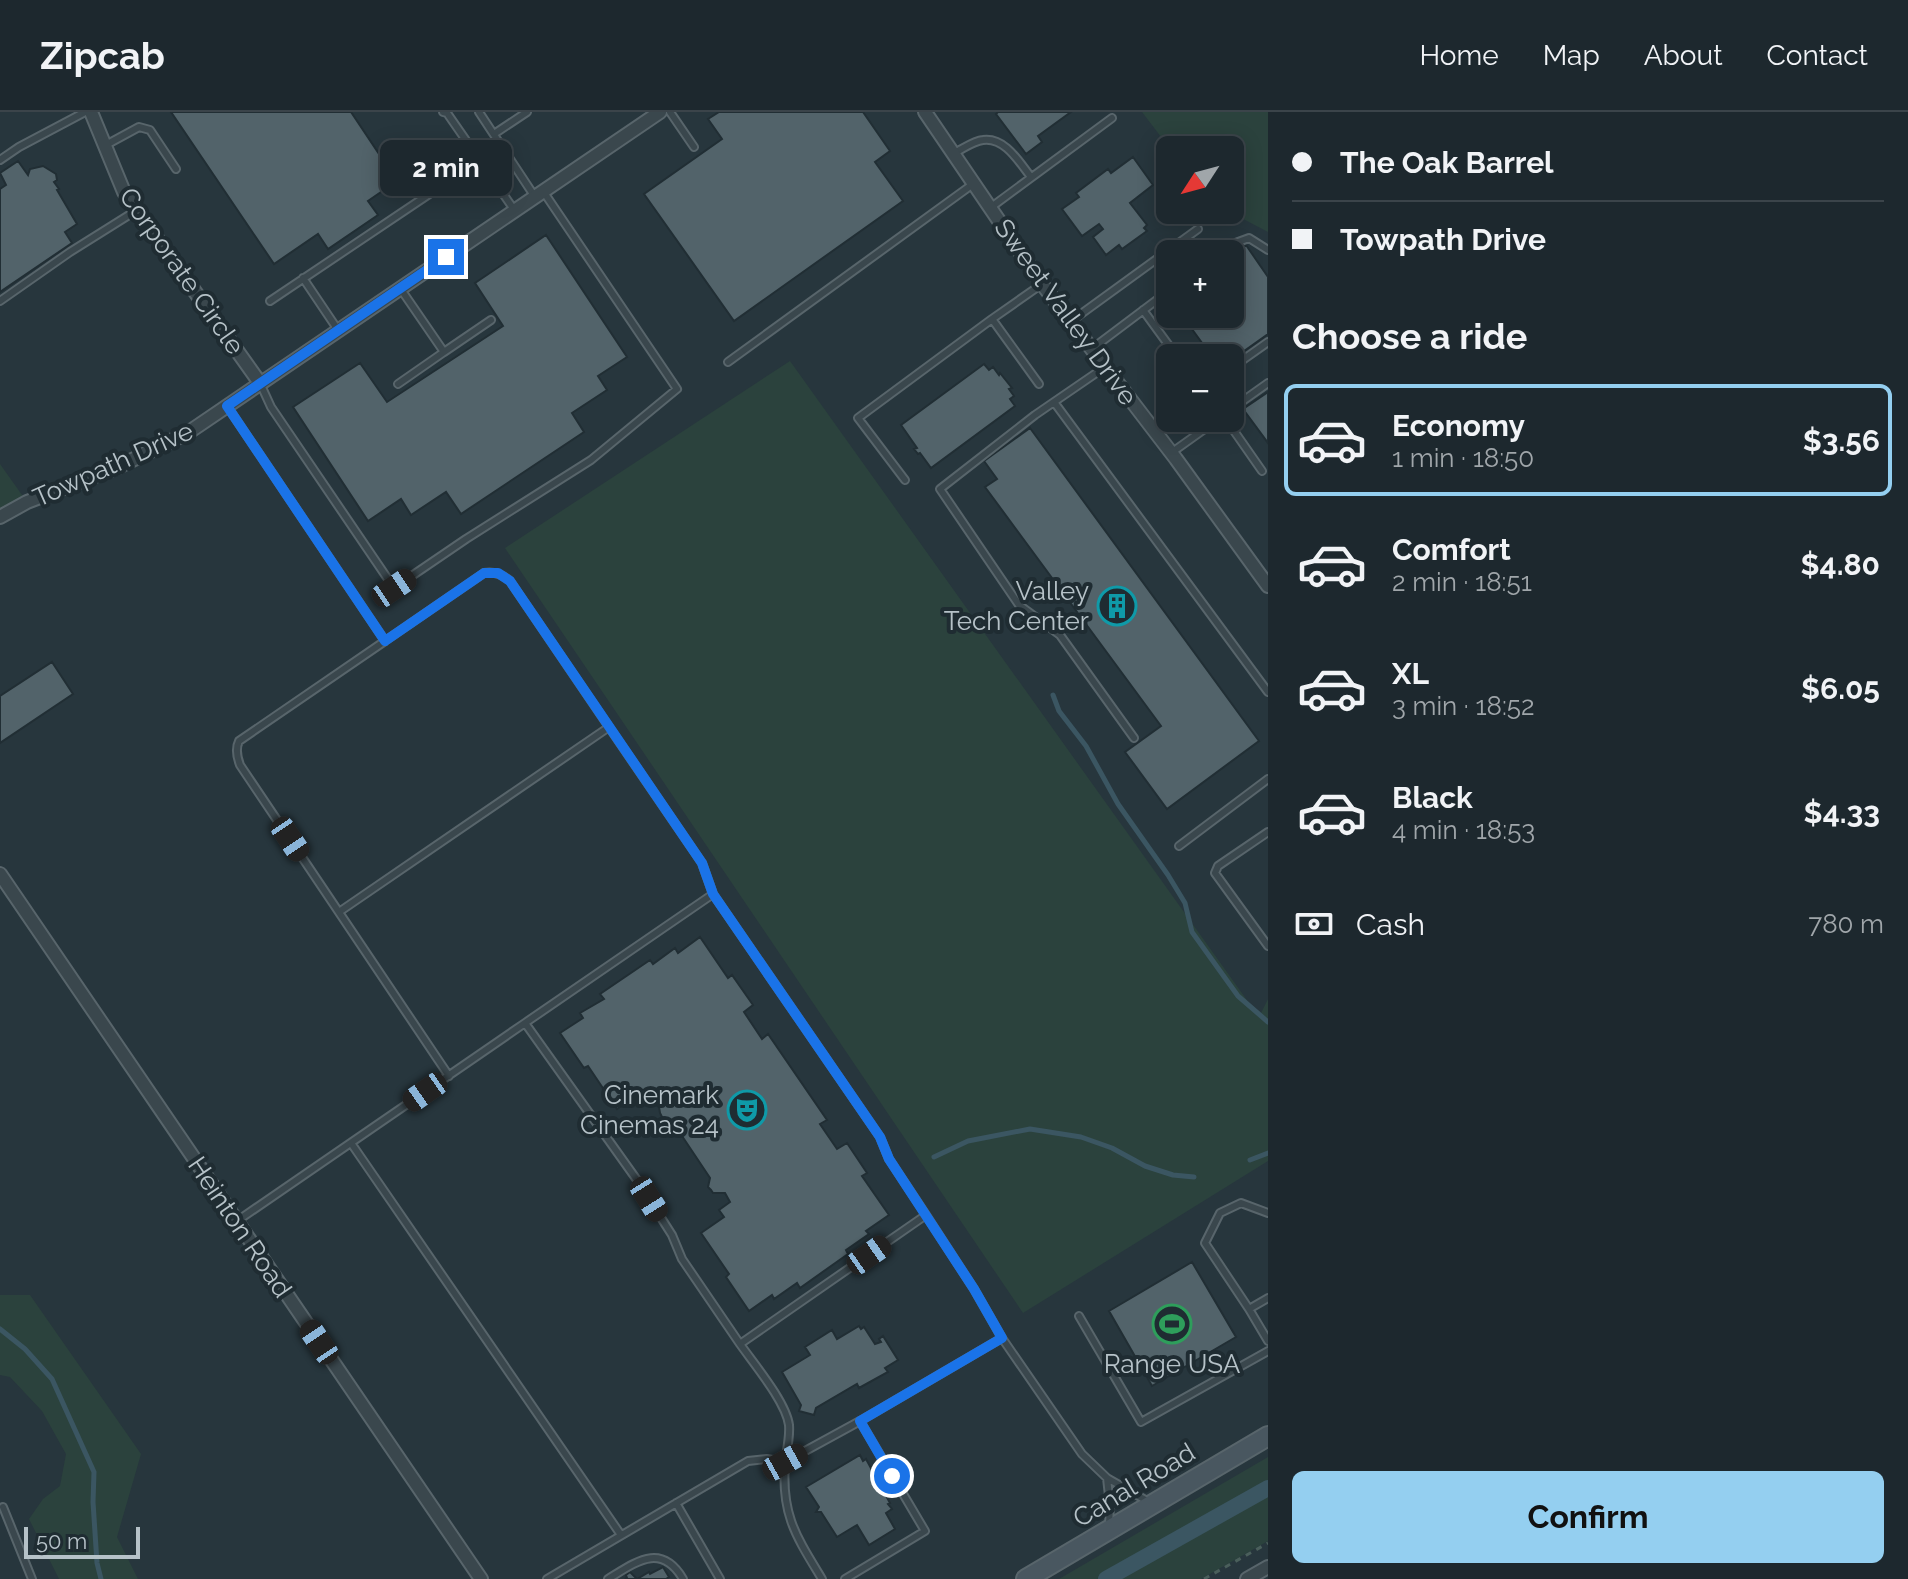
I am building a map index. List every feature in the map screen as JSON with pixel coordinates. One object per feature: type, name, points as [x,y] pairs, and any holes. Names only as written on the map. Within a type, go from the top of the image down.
[{"type":"main road","name":"Canal Road","points":[[1026,1579],[1268,1436]]},
{"type":"street","name":"Corporate Circle","points":[[88,112],[124,192],[260,383]]},
{"type":"street","name":"Towpath Drive","points":[[0,517],[27,502],[118,467],[189,432],[660,112]]},
{"type":"street","name":"Sweet Valley Drive","points":[[925,112],[1042,284],[1268,586]]},
{"type":"street","name":"Heinton Road","points":[[0,874],[481,1579]]},
{"type":"street","points":[[1247,1579],[1268,1567]]},
{"type":"lane","points":[[0,160],[88,112]]},
{"type":"lane","points":[[443,112],[447,113],[515,211]]},
{"type":"lane","points":[[260,383],[271,407],[394,588],[591,460],[677,389],[479,112]]},
{"type":"lane","points":[[494,134],[527,112]]},
{"type":"lane","points":[[670,112],[694,147]]},
{"type":"lane","points":[[990,208],[1112,118]]},
{"type":"lane","points":[[104,146],[139,127],[145,127],[176,169]]},
{"type":"lane","points":[[953,154],[980,140],[993,140],[1003,145],[1031,177]]},
{"type":"lane","points":[[270,301],[480,160]]},
{"type":"lane","points":[[728,362],[973,184]]},
{"type":"lane","points":[[0,301],[137,210]]},
{"type":"lane","points":[[1070,322],[1198,229]]},
{"type":"lane","points":[[1244,240],[1249,238],[1268,250]]},
{"type":"lane","points":[[303,278],[338,330]]},
{"type":"lane","points":[[905,480],[858,418],[1042,284]]},
{"type":"lane","points":[[400,288],[444,352]]},
{"type":"lane","points":[[1092,349],[1156,300]]},
{"type":"lane","points":[[1143,310],[1168,344]]},
{"type":"lane","points":[[992,319],[1039,384]]},
{"type":"lane","points":[[398,384],[491,320]]},
{"type":"lane","points":[[1244,359],[1268,342]]},
{"type":"lane","points":[[1105,367],[940,489],[1019,605],[1060,635],[1134,738]]},
{"type":"lane","points":[[1244,400],[1268,383]]},
{"type":"lane","points":[[1054,402],[1268,692]]},
{"type":"lane","points":[[227,406],[385,641]]},
{"type":"lane","points":[[1151,427],[1156,423]]},
{"type":"lane","points":[[1171,453],[1202,432]]},
{"type":"lane","points":[[1233,432],[1262,471]]},
{"type":"lane","points":[[449,1076],[240,765],[237,746],[253,731],[489,572],[510,581],[702,863],[713,894],[880,1137],[889,1159],[974,1289],[1002,1338],[1076,1445],[1107,1478],[1153,1504]]},
{"type":"lane","points":[[339,912],[609,727]]},
{"type":"lane","points":[[1179,846],[1268,779]]},
{"type":"lane","points":[[1268,832],[1218,866],[1215,873],[1268,946]]},
{"type":"lane","points":[[237,1221],[713,894]]},
{"type":"lane","points":[[525,1023],[637,1180],[672,1235],[682,1259],[768,1384],[788,1420],[784,1497],[789,1519],[822,1579]]},
{"type":"lane","points":[[351,1143],[621,1535]]},
{"type":"lane","points":[[1268,1213],[1241,1203],[1220,1213],[1205,1243],[1268,1341]]},
{"type":"lane","points":[[740,1344],[926,1215]]},
{"type":"lane","points":[[1249,1309],[1268,1298]]},
{"type":"lane","points":[[1079,1316],[1141,1422],[1268,1351]]},
{"type":"lane","points":[[547,1579],[748,1461],[767,1459],[785,1462],[1002,1338]]},
{"type":"lane","points":[[845,1579],[925,1531],[860,1421]]},
{"type":"lane","points":[[1107,1478],[1109,1530]]},
{"type":"lane","points":[[676,1503],[720,1579]]},
{"type":"lane","points":[[3,1507],[32,1579]]},
{"type":"lane","points":[[608,1579],[640,1561],[657,1558],[666,1559],[683,1579]]},
{"type":"path","points":[[1204,1579],[1268,1543]]},
{"type":"green space","points":[[1142,112],[1268,112],[1268,232],[1244,219],[1244,136],[1160,136]]},
{"type":"green space","points":[[790,361],[1259,1017],[1268,999],[1268,1161],[1023,1313],[505,548]]},
{"type":"green space","points":[[0,464],[27,502],[0,517]]},
{"type":"green space","points":[[0,1295],[30,1295],[141,1454],[117,1537],[138,1579],[59,1579],[29,1519],[43,1499],[60,1486],[66,1454],[42,1411],[10,1377],[0,1375]]},
{"type":"green space","points":[[1268,1457],[1268,1541],[1201,1579],[1059,1579]]},
{"type":"building","points":[[171,112],[351,112],[397,181],[368,201],[378,215],[328,249],[318,234],[274,264]]},
{"type":"building","points":[[719,112],[863,112],[890,151],[875,162],[903,201],[734,321],[644,194],[722,139],[708,119]]},
{"type":"building","points":[[1071,112],[1038,136],[1042,142],[1026,154],[996,114]]},
{"type":"building","points":[[1133,157],[1153,185],[1130,203],[1147,225],[1144,228],[1147,231],[1122,249],[1119,245],[1106,255],[1093,237],[1103,229],[1099,224],[1082,236],[1062,209],[1079,197],[1076,193],[1108,169],[1111,173]]},
{"type":"building","points":[[18,161],[28,175],[30,169],[43,166],[56,174],[57,180],[54,182],[57,190],[77,224],[65,232],[72,243],[0,292],[0,189],[6,185],[0,173]]},
{"type":"building","points":[[546,235],[627,357],[598,376],[607,390],[572,413],[584,432],[461,514],[446,492],[411,515],[401,499],[368,521],[293,407],[360,363],[387,402],[503,326],[475,283]]},
{"type":"building","points":[[1246,245],[1268,277],[1268,334],[1244,351],[1244,344],[1203,344],[1191,328],[1244,328]]},
{"type":"building","points":[[984,364],[989,370],[993,367],[1000,373],[1012,388],[1009,389],[1014,396],[1010,399],[1015,406],[931,468],[914,449],[917,448],[901,425]]},
{"type":"building","points":[[1268,392],[1268,443],[1244,410]]},
{"type":"building","name":"Valley Tech Center","points":[[1030,428],[1259,741],[1167,809],[1125,752],[1161,726],[985,487],[997,479],[984,461]]},
{"type":"building","points":[[52,662],[73,694],[0,743],[0,696]]},
{"type":"building","points":[[700,937],[728,978],[732,975],[753,1005],[744,1012],[762,1039],[768,1034],[827,1120],[820,1124],[837,1149],[847,1143],[867,1173],[862,1176],[889,1215],[846,1250],[848,1254],[800,1288],[797,1283],[749,1311],[701,1233],[724,1217],[719,1210],[730,1202],[725,1193],[713,1193],[708,1187],[710,1178],[672,1121],[662,1117],[659,1107],[663,1102],[655,1091],[644,1099],[640,1093],[617,1109],[588,1066],[584,1068],[560,1033],[583,1018],[580,1013],[604,999],[600,994],[650,960],[653,964],[675,948],[678,953]]},
{"type":"building","name":"Range USA","points":[[1192,1262],[1236,1337],[1152,1386],[1109,1311]]},
{"type":"building","points":[[859,1326],[861,1329],[864,1327],[875,1344],[881,1342],[879,1339],[883,1336],[898,1360],[885,1368],[888,1372],[859,1388],[857,1384],[816,1408],[814,1415],[799,1411],[801,1405],[782,1372],[810,1355],[805,1347],[832,1330],[837,1339]]},
{"type":"building","points":[[860,1455],[863,1461],[866,1459],[890,1503],[892,1509],[886,1513],[895,1529],[869,1545],[857,1525],[837,1537],[821,1512],[816,1512],[819,1507],[806,1487]]},
{"type":"building","points":[[663,1567],[669,1577],[666,1579],[637,1579]]},
{"type":"building","points":[[630,1572],[637,1579],[625,1579]]},
{"type":"waterway","points":[[1053,695],[1059,711],[1086,746],[1118,804],[1185,903],[1192,932],[1238,996],[1268,1022]]},
{"type":"waterway","points":[[934,1157],[968,1141],[1030,1129],[1081,1137],[1112,1148],[1145,1166],[1173,1175],[1194,1177]]},
{"type":"waterway","points":[[1250,1160],[1268,1153]]},
{"type":"waterway","points":[[0,1329],[25,1349],[52,1379],[94,1472],[93,1502],[101,1579]]},
{"type":"waterway","points":[[1106,1579],[1268,1488]]},
{"type":"place","name":"Valley Tech Center","points":[[1117,606]]},
{"type":"place","name":"Cinemark Cinemas 24","points":[[747,1110]]},
{"type":"place","name":"Range USA","points":[[1172,1324]]},
{"type":"route","points":[[446,257],[227,406],[385,641],[484,573],[498,573],[510,581],[702,863],[713,894],[880,1137],[889,1159],[974,1289],[1002,1338],[860,1421],[892,1476]]}]
